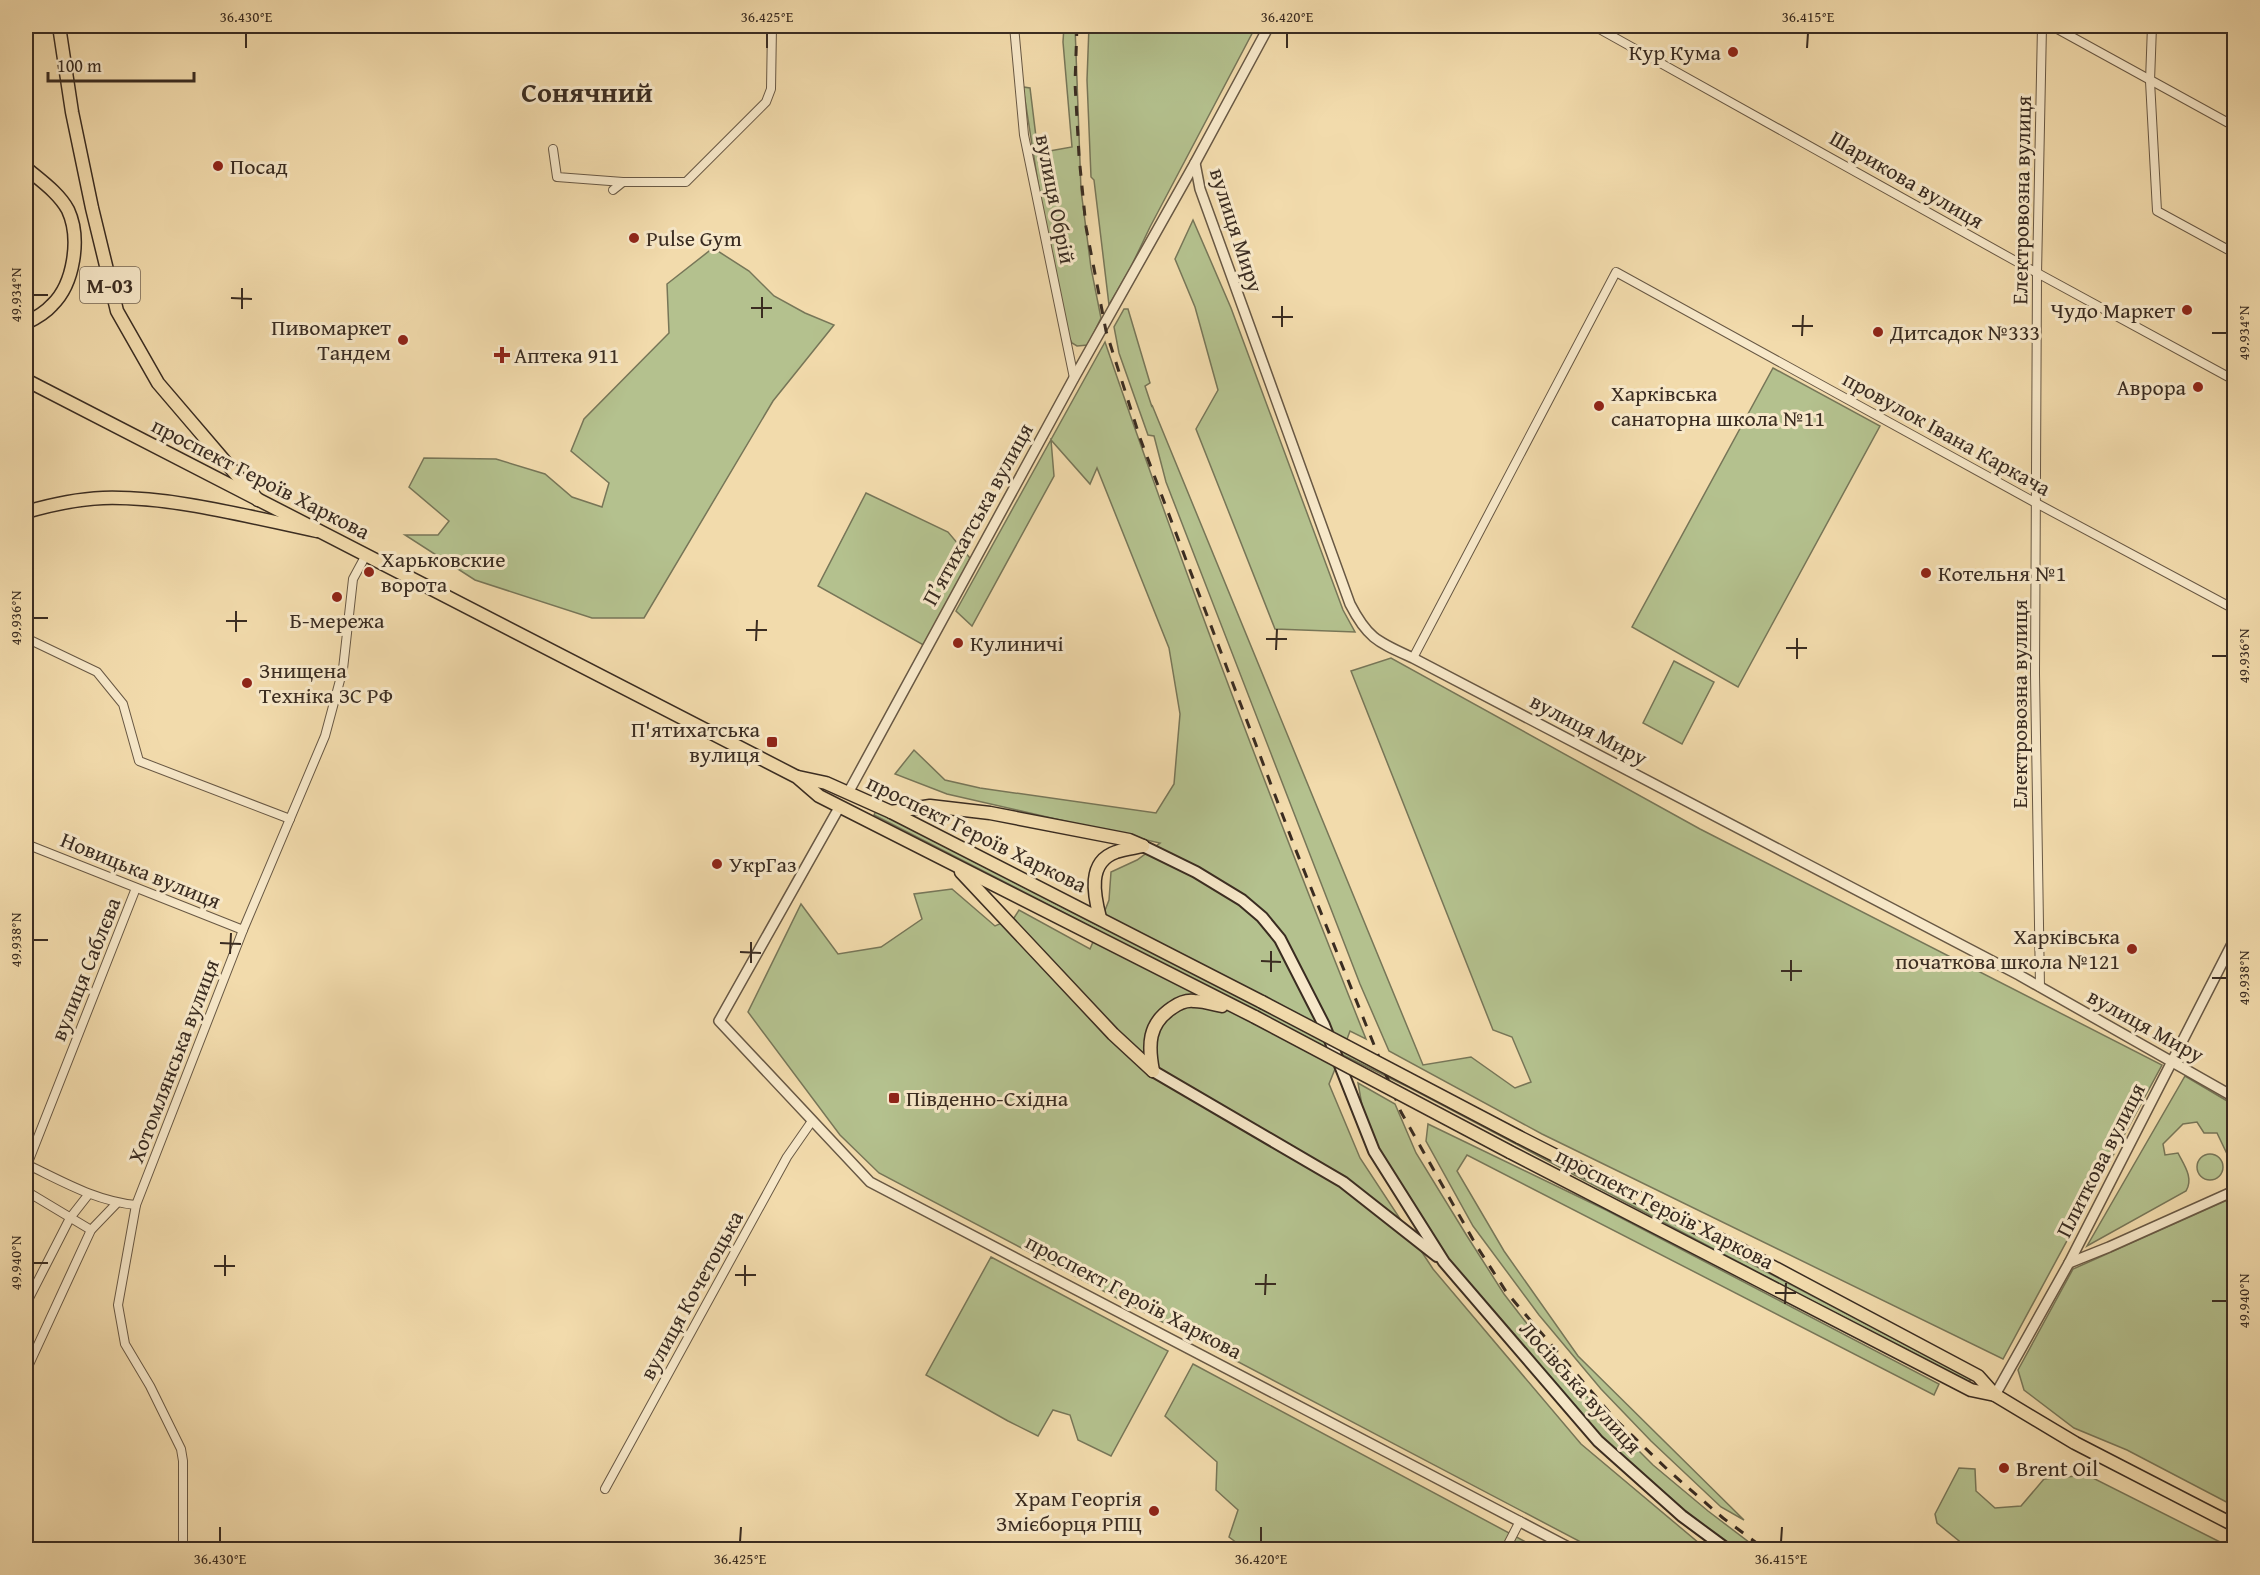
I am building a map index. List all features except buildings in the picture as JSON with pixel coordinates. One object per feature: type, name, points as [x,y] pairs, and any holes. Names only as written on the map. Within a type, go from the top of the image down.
[{"type":"main road","name":"М-03","points":[[59,26],[72,112],[117,311],[158,383],[258,501]]},
{"type":"main road","name":"М-03","points":[[26,168],[46,184],[68,210],[76,237],[71,275],[53,305],[26,323]]},
{"type":"main road","name":"проспект Героїв Харкова","points":[[26,380],[797,777],[819,796],[956,867],[1238,1008],[1510,1152],[1971,1390],[1995,1395]]},
{"type":"main road","points":[[26,512],[69,502],[101,498],[130,498],[317,531]]},
{"type":"main road","name":"проспект Героїв Харкова","points":[[797,777],[826,783],[891,812],[1743,1251],[1978,1376],[1995,1395],[2075,1443],[2235,1525]]},
{"type":"main road","name":"П’ятихатська вулиця","points":[[840,806],[848,792]]},
{"type":"main road","points":[[891,812],[930,806],[990,813],[1129,840],[1196,872],[1242,900],[1262,917],[1280,939],[1324,1026],[1374,1151],[1444,1262]]},
{"type":"main road","points":[[1100,918],[1093,882],[1099,866],[1113,853],[1143,846]]},
{"type":"main road","points":[[956,867],[1113,1034],[1153,1071],[1343,1182],[1444,1262]]},
{"type":"main road","points":[[1153,1071],[1150,1054],[1151,1037],[1159,1017],[1183,1002],[1194,1000],[1238,1008]]},
{"type":"main road","name":"Лосівська вулиця","points":[[1444,1262],[1598,1441],[1682,1516],[1728,1550]]},
{"type":"street","points":[[553,149],[557,177],[623,182],[686,182],[766,102],[771,89],[772,26]]},
{"type":"street","name":"вулиця Обрій","points":[[1014,26],[1024,135],[1074,378]]},
{"type":"street","name":"П’ятихатська вулиця","points":[[848,792],[1269,26]]},
{"type":"street","name":"Шарикова вулиця","points":[[1594,26],[2037,273],[2235,380]]},
{"type":"street","name":"Електровозна вулиця","points":[[2040,987],[2036,503],[2037,273],[2042,26]]},
{"type":"street","points":[[2052,26],[2235,126]]},
{"type":"street","points":[[2152,26],[2150,81],[2157,211],[2235,253]]},
{"type":"street","name":"вулиця Миру","points":[[1195,163],[1200,189],[1350,604],[1360,625],[1377,642],[1413,658],[2040,987],[2235,1097]]},
{"type":"street","points":[[613,190],[623,182]]},
{"type":"street","name":"провулок Івана Каркача","points":[[1413,658],[1616,272],[2036,503],[2235,609]]},
{"type":"street","name":"Хотомлянська вулиця","points":[[183,1550],[181,1449],[150,1386],[125,1344],[118,1305],[136,1205],[243,930],[325,736],[343,669],[353,579],[366,555]]},
{"type":"street","points":[[26,638],[97,672],[123,704],[139,761],[290,819]]},
{"type":"street","name":"П’ятихатська вулиця","points":[[719,1021],[840,806]]},
{"type":"street","name":"Новицька вулиця","points":[[26,844],[243,930]]},
{"type":"street","name":"вулиця Саблєва","points":[[26,1164],[136,888]]},
{"type":"street","name":"Плиткова вулиця","points":[[1995,1395],[2069,1263],[2235,940]]},
{"type":"street","name":"проспект Героїв Харкова","points":[[719,1021],[870,1182],[1574,1550]]},
{"type":"street","name":"вулиця Кочетоцька","points":[[605,1489],[787,1157],[812,1121]]},
{"type":"street","points":[[26,1164],[88,1195],[117,1203],[136,1205]]},
{"type":"street","points":[[26,1191],[92,1230]]},
{"type":"street","points":[[2069,1263],[2235,1191]]},
{"type":"street","points":[[26,1304],[70,1218],[88,1195]]},
{"type":"street","points":[[26,1371],[92,1230],[117,1203]]},
{"type":"street","points":[[1505,1550],[1520,1521]]},
{"type":"green space","points":[[1064,26],[1075,26],[1081,190],[1091,268],[1101,318],[1088,345],[1077,346],[1072,343],[1067,333],[1041,202],[1023,87],[1030,88],[1038,153],[1072,147],[1063,42]]},
{"type":"green space","points":[[1089,26],[1256,26],[1109,305],[1094,180],[1091,177],[1087,80]]},
{"type":"green space","points":[[1193,220],[1231,308],[1343,610],[1355,632],[1275,629],[1196,429],[1218,390],[1195,307],[1175,259]]},
{"type":"green space","points":[[713,248],[749,271],[774,296],[805,313],[834,325],[773,401],[644,618],[592,618],[475,580],[405,535],[438,535],[449,521],[409,487],[424,458],[496,459],[545,474],[572,497],[602,507],[609,483],[571,451],[584,419],[669,333],[667,284]]},
{"type":"green space","points":[[1124,309],[1128,309],[1150,383],[1145,386],[1152,407],[1152,405],[1423,1065],[1471,1057],[1515,1088],[1531,1082],[1512,1037],[1493,1030],[1351,671],[1391,658],[1700,829],[2162,1065],[2003,1359],[1542,1134],[1389,1051],[1360,984],[1166,482],[1154,436],[1148,435],[1119,353],[1114,327]]},
{"type":"green space","points":[[1105,342],[1231,692],[1366,1039],[1350,1031],[1343,1050],[1971,1379],[1969,1382],[1410,1088],[1341,1054],[1329,1084],[1360,1158],[1433,1269],[1581,1444],[1706,1549],[1594,1549],[879,1173],[840,1135],[748,1012],[801,904],[838,954],[881,947],[922,919],[914,894],[952,889],[995,926],[1014,918],[1019,910],[1090,949],[1098,930],[874,815],[876,811],[1099,926],[1109,900],[1111,872],[1137,860],[1160,843],[947,794],[895,774],[914,750],[945,780],[980,788],[1156,813],[1174,784],[1180,714],[1169,648],[1097,468],[1090,484],[1051,440],[1054,476],[972,626],[956,611]]},
{"type":"green space","points":[[1773,368],[1880,426],[1738,687],[1632,627]]},
{"type":"green space","points":[[866,493],[948,532],[970,558],[927,647],[818,586]]},
{"type":"green space","points":[[1674,661],[1714,682],[1682,744],[1643,723]]},
{"type":"green space","points":[[2185,1076],[2234,1105],[2234,1162],[2229,1158],[2217,1133],[2204,1133],[2197,1122],[2183,1124],[2163,1144],[2165,1155],[2178,1153],[2185,1167],[2189,1176],[2186,1191],[2087,1246]]},
{"type":"green space","points":[[1358,1083],[1395,1104],[1416,1153],[1467,1236],[1504,1294],[1552,1356],[1605,1417],[1653,1465],[1758,1549],[1732,1549],[1669,1505],[1545,1379],[1423,1228],[1379,1153],[1363,1111]]},
{"type":"green space","points":[[1428,1124],[1606,1210],[1939,1384],[1934,1395],[1467,1155],[1457,1171],[1504,1251],[1578,1356],[1744,1520],[1721,1507],[1651,1441],[1601,1389],[1539,1315],[1473,1226],[1426,1141]]},
{"type":"green space","points":[[2210,1154],[2219,1158],[2223,1167],[2219,1176],[2210,1180],[2201,1176],[2197,1167],[2201,1158]]},
{"type":"green space","points":[[2234,1197],[2234,1506],[2127,1450],[2074,1428],[2024,1390],[2018,1370],[2073,1269]]},
{"type":"green space","points":[[991,1257],[1168,1351],[1111,1456],[1078,1440],[1070,1415],[1053,1410],[1038,1436],[926,1375]]},
{"type":"green space","points":[[1193,1364],[1539,1549],[1245,1549],[1229,1537],[1238,1510],[1216,1490],[1217,1462],[1165,1416]]},
{"type":"green space","points":[[1959,1468],[1975,1469],[1976,1491],[1995,1508],[2021,1506],[2044,1479],[2087,1475],[2234,1549],[1969,1549],[1937,1523],[1935,1514]]},
{"type":"railway","points":[[1077,26],[1075,83],[1079,156],[1086,227],[1106,331],[1140,438],[1295,848],[1401,1112],[1476,1245],[1507,1293],[1615,1419],[1669,1471],[1723,1518],[1766,1550]]},
{"type":"place","name":"Кур Кума","points":[[1733,52]]},
{"type":"place","name":"Посад","points":[[218,166]]},
{"type":"place","name":"Pulse Gym","points":[[634,238]]},
{"type":"place","name":"Чудо Маркет","points":[[2187,310]]},
{"type":"place","name":"Дитсадок №333","points":[[1878,332]]},
{"type":"place","name":"Пивомаркет Тандем","points":[[403,340]]},
{"type":"place","name":"Аптека 911","points":[[502,355]]},
{"type":"place","name":"Аврора","points":[[2198,387]]},
{"type":"place","name":"Харківська санаторна школа №11","points":[[1599,406]]},
{"type":"place","name":"Харьковские ворота","points":[[369,572]]},
{"type":"place","name":"Котельня №1","points":[[1926,573]]},
{"type":"place","name":"Б-мережа","points":[[337,597]]},
{"type":"place","name":"Кулиничі","points":[[958,643]]},
{"type":"place","name":"Знищена Техніка ЗС РФ","points":[[247,683]]},
{"type":"place","name":"П'ятихатська вулиця","points":[[772,742]]},
{"type":"place","name":"УкрГаз","points":[[717,864]]},
{"type":"place","name":"Харківська початкова школа №121","points":[[2132,949]]},
{"type":"place","name":"Південно-Східна","points":[[894,1098]]},
{"type":"place","name":"Brent Oil","points":[[2004,1468]]},
{"type":"place","name":"Храм Георгія Змієборця РПЦ","points":[[1154,1511]]},
{"type":"district","name":"Сонячний","points":[[587,91]]}]
